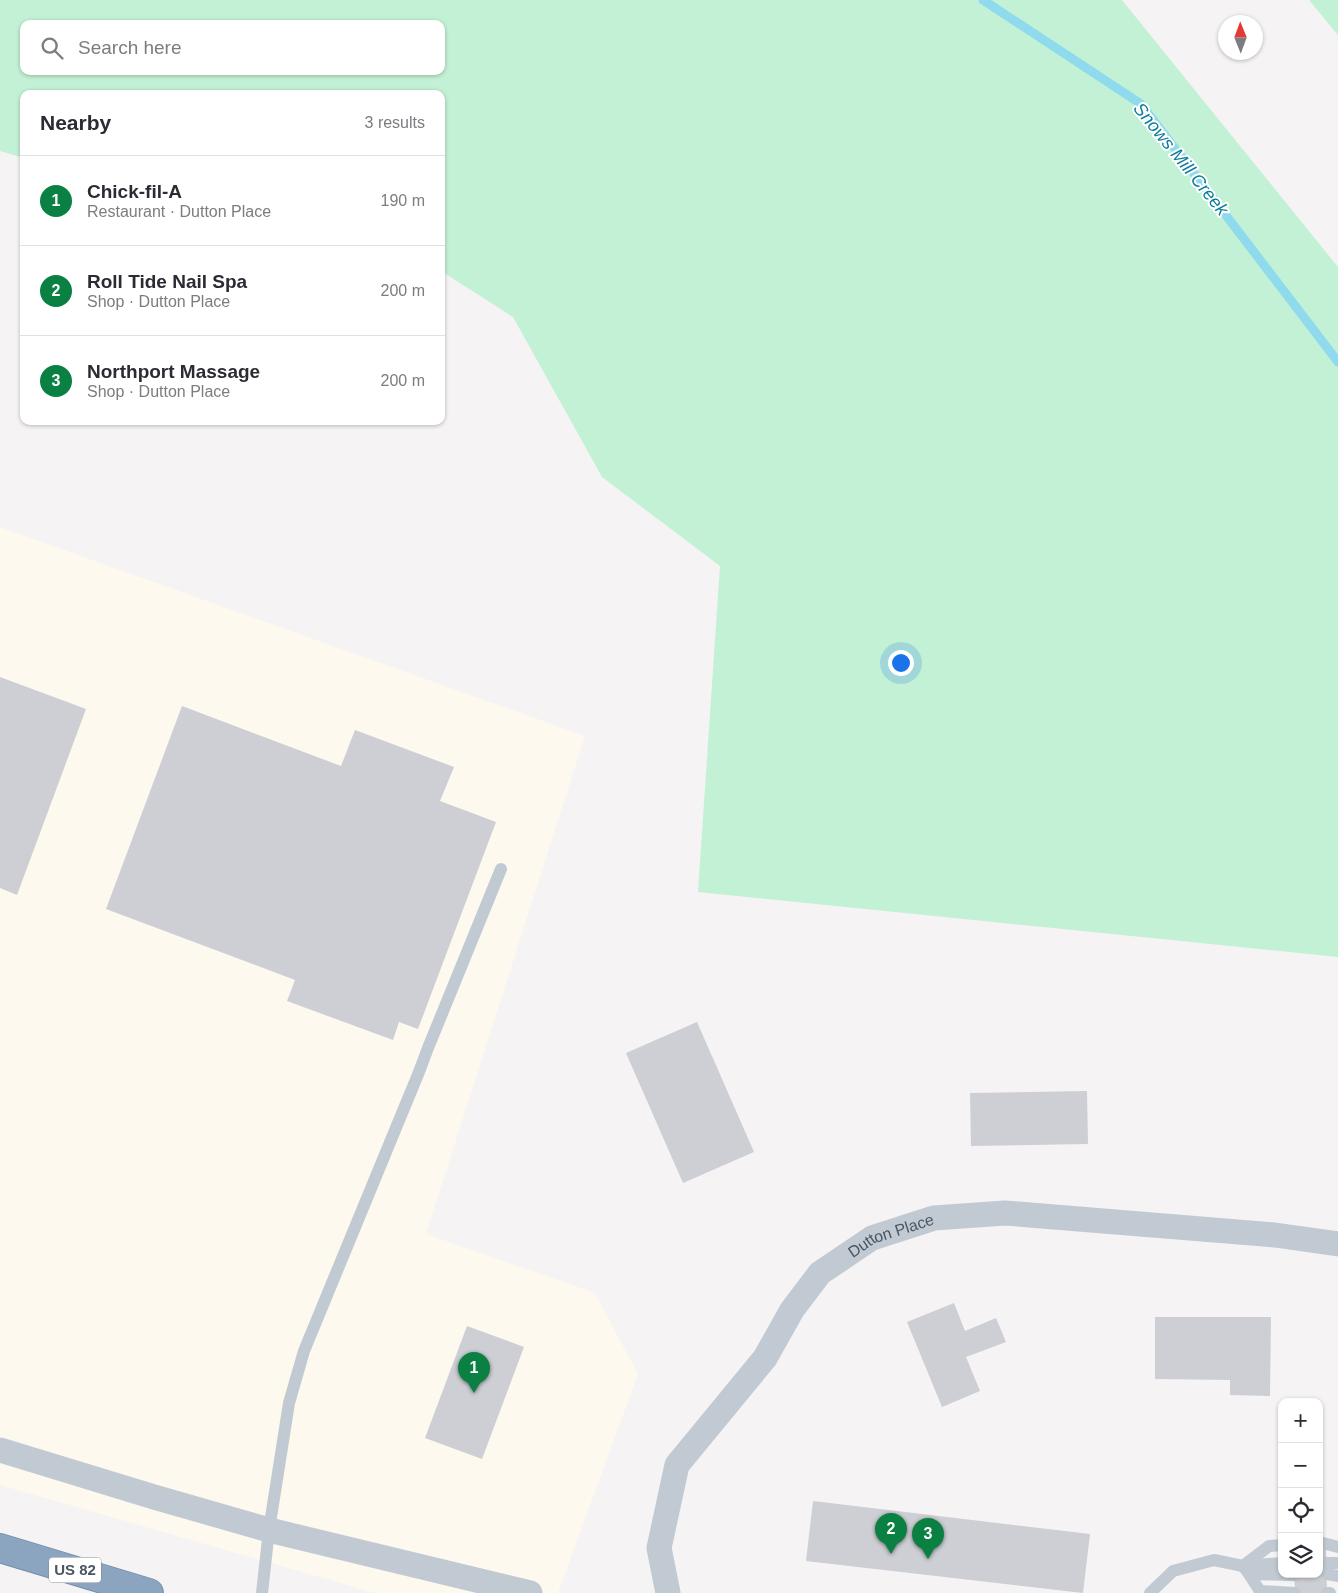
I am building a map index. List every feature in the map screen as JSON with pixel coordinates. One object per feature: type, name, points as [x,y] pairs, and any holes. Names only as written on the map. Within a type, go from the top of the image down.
[{"type":"highway","name":"US 82","points":[[0,1548],[149,1593]]},
{"type":"street","name":"Dutton Place","points":[[668,1593],[659,1548],[677,1465],[765,1358],[792,1310],[820,1273],[872,1238],[934,1218],[1005,1213],[1275,1235],[1338,1244]]},
{"type":"street","points":[[0,1450],[269,1530],[530,1593]]},
{"type":"lane","points":[[262,1593],[269,1530],[290,1399],[304,1351],[416,1081],[500,869]]},
{"type":"lane","points":[[1323,1543],[1338,1547]]},
{"type":"lane","points":[[1246,1570],[1269,1546],[1278,1545]]},
{"type":"lane","points":[[1150,1593],[1173,1571],[1214,1560],[1246,1570],[1278,1574]]},
{"type":"lane","points":[[1246,1570],[1278,1564]]},
{"type":"lane","points":[[1246,1570],[1260,1592],[1295,1593]]},
{"type":"shaded area","points":[[0,527],[585,736],[426,1234],[595,1293],[638,1374],[558,1593],[375,1593],[0,1485]]},
{"type":"green space","points":[[0,0],[1122,0],[1338,267],[1338,957],[698,892],[720,566],[602,477],[513,317],[445,274],[445,90],[20,90],[20,157],[0,151]]},
{"type":"green space","points":[[1309,0],[1338,0],[1338,35]]},
{"type":"building","points":[[0,677],[86,709],[17,895],[0,888]]},
{"type":"building","points":[[182,706],[341,766],[355,730],[454,767],[440,801],[496,822],[418,1029],[399,1022],[393,1040],[287,1001],[295,980],[106,909]]},
{"type":"building","points":[[697,1022],[754,1152],[683,1183],[626,1053]]},
{"type":"building","points":[[1087,1091],[1088,1144],[971,1146],[970,1093]]},
{"type":"building","points":[[954,1303],[965,1331],[996,1318],[1006,1342],[966,1357],[980,1391],[942,1407],[907,1322]]},
{"type":"building","points":[[1155,1317],[1271,1317],[1270,1396],[1230,1395],[1230,1380],[1155,1379]]},
{"type":"building","points":[[467,1326],[524,1347],[482,1459],[425,1438]]},
{"type":"building","points":[[813,1501],[1090,1534],[1083,1593],[806,1561]]},
{"type":"building","points":[[1323,1548],[1326,1548],[1327,1593],[1295,1593],[1294,1578],[1323,1578]]},
{"type":"waterway","name":"Snows Mill Creek","points":[[983,0],[1141,104],[1338,362]]},
{"type":"place","name":"Chick-fil-A","points":[[474,1393]]},
{"type":"place","name":"Roll Tide Nail Spa","points":[[891,1554]]},
{"type":"place","name":"Northport Massage","points":[[928,1559]]}]
